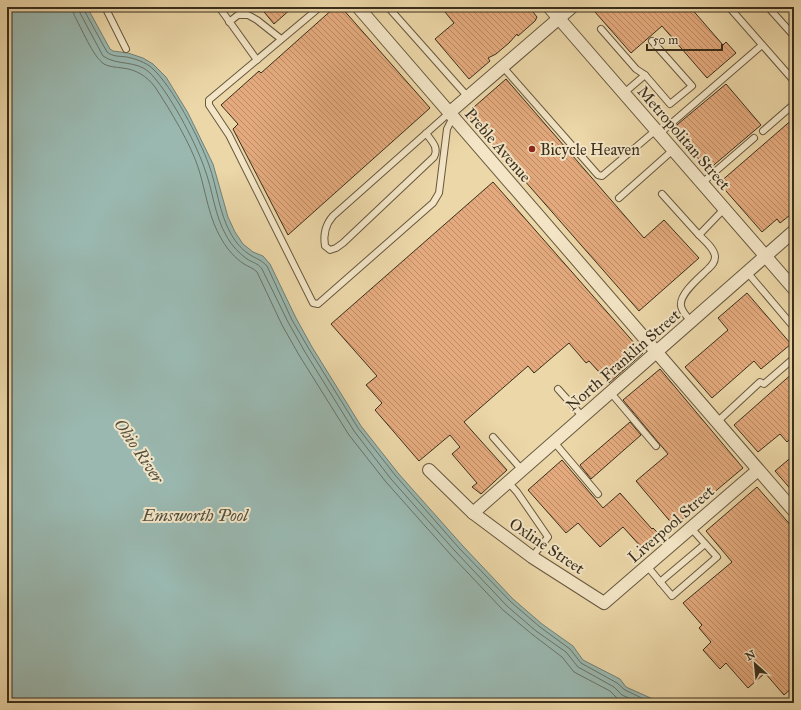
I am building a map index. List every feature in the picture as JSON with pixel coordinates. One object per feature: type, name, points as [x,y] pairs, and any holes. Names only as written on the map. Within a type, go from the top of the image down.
[{"type":"street","name":"Preble Avenue","points":[[358,7],[794,511]]},
{"type":"street","name":"Metropolitan Street","points":[[549,7],[794,289]]},
{"type":"street","points":[[451,115],[468,97],[572,7]]},
{"type":"street","name":"North Franklin Street","points":[[473,513],[794,231]]},
{"type":"street","name":"Oxline Street","points":[[430,470],[473,513],[532,557],[604,603]]},
{"type":"street","name":"Liverpool Street","points":[[604,603],[758,470]]},
{"type":"lane","points":[[105,7],[126,49]]},
{"type":"lane","points":[[219,7],[257,60]]},
{"type":"lane","points":[[320,7],[208,100],[209,105],[229,135],[314,303],[318,304],[432,203],[439,193],[447,129],[451,115]]},
{"type":"lane","points":[[388,7],[468,97]]},
{"type":"lane","points":[[729,7],[794,81]]},
{"type":"lane","points":[[768,7],[794,36]]},
{"type":"lane","points":[[230,22],[238,15],[248,15],[257,20],[281,39]]},
{"type":"lane","points":[[601,29],[670,104],[692,86],[652,42]]},
{"type":"lane","points":[[504,67],[598,175],[602,176],[762,45]]},
{"type":"lane","points":[[624,94],[644,75]]},
{"type":"lane","points":[[763,131],[794,104]]},
{"type":"lane","points":[[426,133],[436,146],[434,157],[343,243],[330,250],[325,246],[325,229],[328,222],[426,133],[451,115]]},
{"type":"lane","points":[[702,184],[754,138]]},
{"type":"lane","points":[[619,198],[673,150]]},
{"type":"lane","points":[[662,194],[699,235],[713,252],[715,257],[714,263],[684,294],[681,300],[681,307],[684,314],[691,322]]},
{"type":"lane","points":[[699,235],[724,209]]},
{"type":"lane","points":[[747,272],[791,324]]},
{"type":"lane","points":[[717,422],[760,382],[764,384],[794,358]]},
{"type":"lane","points":[[558,389],[583,417]]},
{"type":"lane","points":[[610,393],[656,446]]},
{"type":"lane","points":[[493,437],[522,470]]},
{"type":"lane","points":[[554,442],[598,494]]},
{"type":"lane","points":[[508,482],[517,492],[528,511],[548,537],[532,557]]},
{"type":"lane","points":[[647,566],[672,596],[716,557],[691,528]]},
{"type":"lane","points":[[660,582],[705,544]]},
{"type":"water","name":"Emsworth Pool","points":[[7,7],[87,7],[110,49],[143,58],[153,64],[166,77],[188,113],[213,164],[228,217],[235,232],[243,244],[253,252],[263,256],[270,264],[312,347],[361,426],[398,473],[462,545],[513,599],[542,624],[573,646],[583,660],[620,679],[626,687],[662,703],[7,703]]},
{"type":"building","points":[[260,7],[293,7],[274,24]]},
{"type":"building","points":[[335,7],[341,7],[430,108],[288,235],[233,129],[238,124],[221,105],[259,71],[261,73]]},
{"type":"building","points":[[441,7],[529,7],[537,17],[535,21],[518,36],[517,34],[496,54],[488,58],[490,61],[469,79],[435,39],[454,23]]},
{"type":"building","points":[[601,7],[690,7],[723,45],[726,42],[736,53],[707,78],[662,26],[631,53],[595,12]]},
{"type":"building","points":[[506,79],[644,238],[664,220],[699,258],[639,311],[466,114]]},
{"type":"building","points":[[726,84],[761,125],[708,170],[672,129]]},
{"type":"building","points":[[794,118],[794,212],[780,223],[777,219],[762,232],[719,183]]},
{"type":"building","points":[[493,182],[643,353],[609,383],[589,361],[586,363],[569,343],[534,373],[528,366],[464,422],[507,470],[481,494],[472,487],[477,483],[452,454],[460,447],[450,435],[419,461],[375,410],[382,403],[366,385],[377,376],[331,324]]},
{"type":"building","points":[[747,293],[791,344],[761,369],[754,361],[712,398],[685,367],[728,330],[718,318]]},
{"type":"building","points":[[660,369],[743,468],[674,526],[636,481],[668,454],[623,400]]},
{"type":"building","points":[[794,372],[794,435],[787,442],[780,434],[758,452],[734,425]]},
{"type":"building","points":[[630,422],[641,435],[591,479],[580,465]]},
{"type":"building","points":[[794,455],[794,493],[775,471]]},
{"type":"building","points":[[562,460],[603,508],[620,493],[652,529],[653,528],[659,534],[642,548],[623,527],[600,547],[578,523],[566,533],[528,490]]},
{"type":"building","points":[[757,487],[794,529],[794,686],[784,695],[765,673],[748,688],[726,663],[720,669],[703,650],[711,642],[699,628],[702,625],[683,603],[732,562],[706,531]]},
{"type":"place","name":"Bicycle Heaven","points":[[532,149]]},
{"type":"water label","name":"Ohio River","points":[[139,451]]}]
